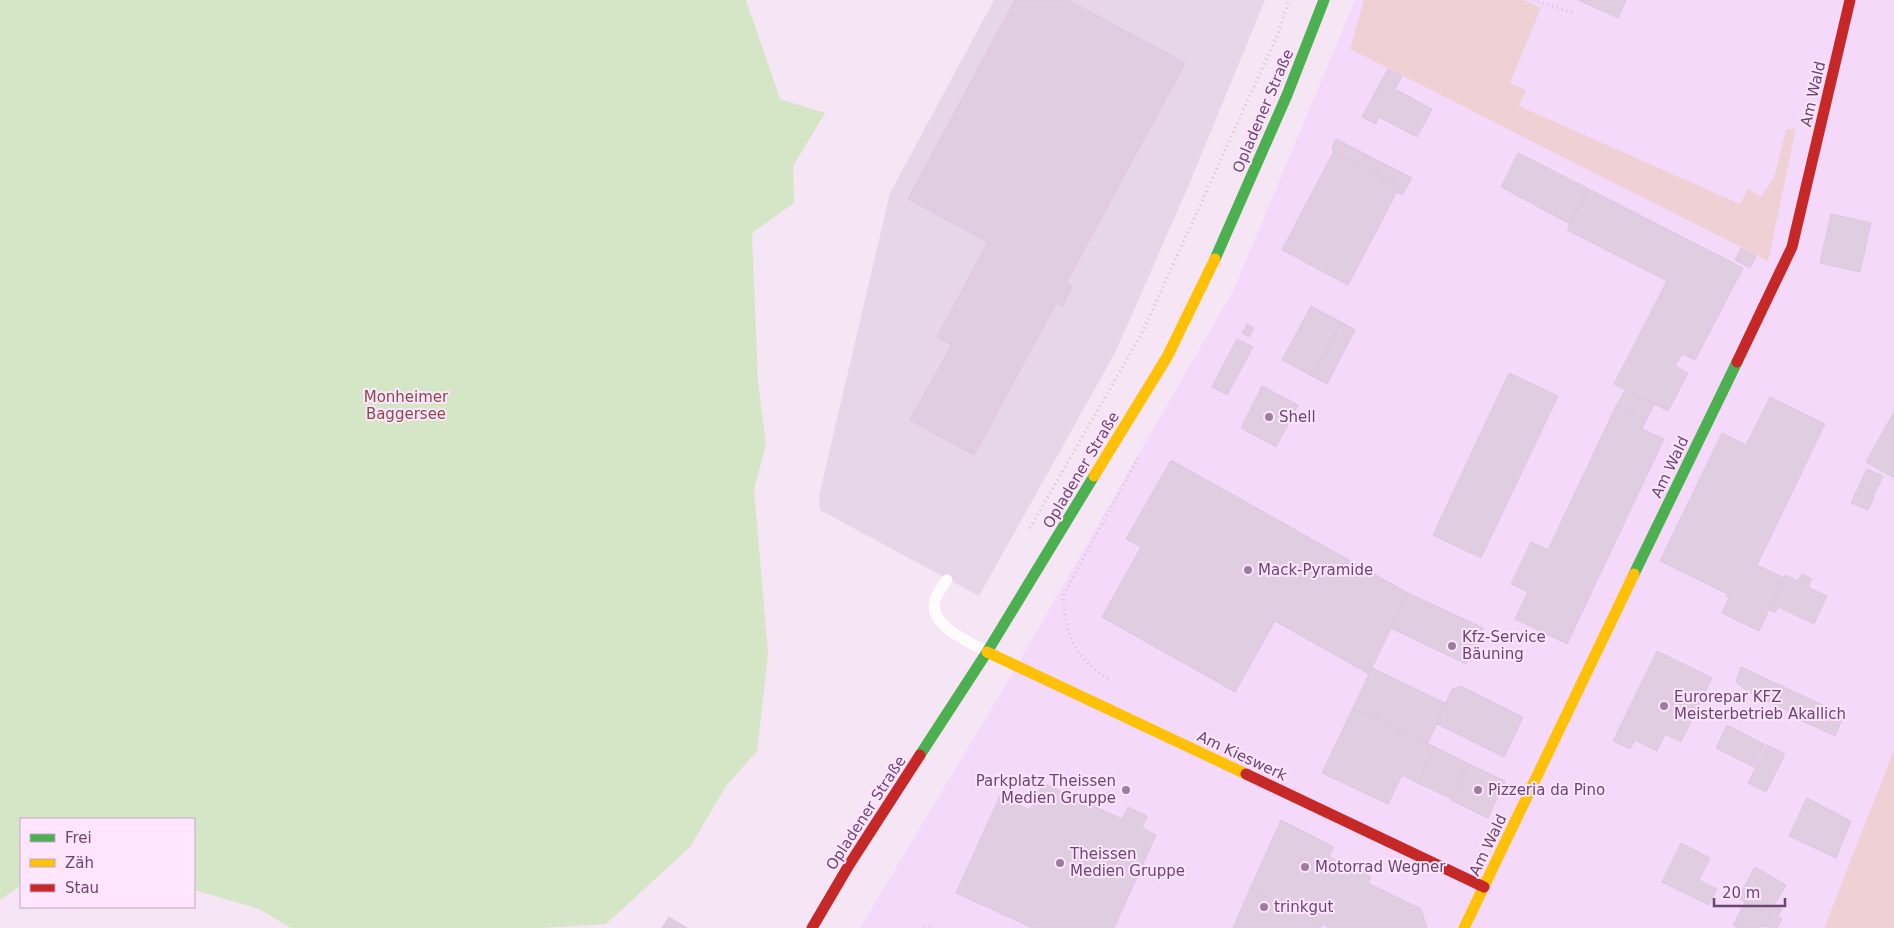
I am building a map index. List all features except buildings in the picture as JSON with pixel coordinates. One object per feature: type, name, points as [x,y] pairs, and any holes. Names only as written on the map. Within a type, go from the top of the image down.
[{"type":"street","name":"Opladener Straße","points":[[812,928],[849,866],[987,652],[1167,357],[1224,239],[1287,95],[1324,0]]},
{"type":"street","name":"Am Wald","points":[[1464,928],[1792,247],[1850,0]]},
{"type":"street","name":"Am Kieswerk","points":[[987,652],[1484,887]]},
{"type":"lane","points":[[947,580],[935,598],[934,609],[938,620],[987,652]]},
{"type":"path","points":[[1026,536],[1142,333],[1278,34],[1289,0]]},
{"type":"path","points":[[1533,0],[1573,13]]},
{"type":"path","points":[[1114,682],[1087,662],[1073,645],[1065,622],[1064,596],[1144,448]]},
{"type":"path","points":[[924,928],[934,925]]},
{"type":"shaded area","name":"Monheimer Baggersee","points":[[0,0],[746,0],[780,99],[825,113],[793,166],[794,203],[752,233],[758,382],[766,445],[754,489],[768,654],[757,751],[726,786],[690,847],[606,924],[543,928],[291,928],[259,909],[195,890],[195,818],[20,818],[20,886],[0,900]]},
{"type":"shaded area","points":[[994,0],[1265,0],[1188,187],[1116,351],[979,596],[820,510],[819,496],[890,193]]},
{"type":"shaded area","points":[[1355,0],[1894,0],[1894,750],[1824,928],[860,928],[1008,681],[1234,289]]},
{"type":"shaded area","points":[[1364,0],[1524,0],[1541,8],[1510,83],[1526,90],[1519,106],[1740,204],[1748,189],[1761,196],[1774,178],[1786,129],[1796,129],[1768,261],[1350,49]]},
{"type":"shaded area","points":[[1894,750],[1894,928],[1824,928]]},
{"type":"traffic: fast","points":[[1215,259],[1287,95],[1324,0]]},
{"type":"traffic: fast","points":[[1634,574],[1737,362]]},
{"type":"traffic: fast","points":[[920,755],[987,652],[1094,476]]},
{"type":"traffic: slow","points":[[1094,476],[1167,357],[1215,259]]},
{"type":"traffic: slow","points":[[1464,928],[1634,574]]},
{"type":"traffic: slow","points":[[987,652],[1246,774]]},
{"type":"traffic: jam","points":[[1737,362],[1792,247],[1850,0]]},
{"type":"traffic: jam","points":[[812,928],[849,865],[920,755]]},
{"type":"traffic: jam","points":[[1246,774],[1484,887]]},
{"type":"place","name":"Shell","points":[[1269,417]]},
{"type":"place","name":"Mack-Pyramide","points":[[1248,570]]},
{"type":"place","name":"Kfz-Service Bäuning","points":[[1452,646]]},
{"type":"place","name":"Eurorepar KFZ Meisterbetrieb Akallich","points":[[1664,706]]},
{"type":"place","name":"Parkplatz Theissen Medien Gruppe","points":[[1126,790]]},
{"type":"place","name":"Pizzeria da Pino","points":[[1478,790]]},
{"type":"place","name":"Theissen Medien Gruppe","points":[[1060,863]]},
{"type":"place","name":"Motorrad Wegner","points":[[1305,867]]},
{"type":"place","name":"trinkgut","points":[[1264,907]]}]
